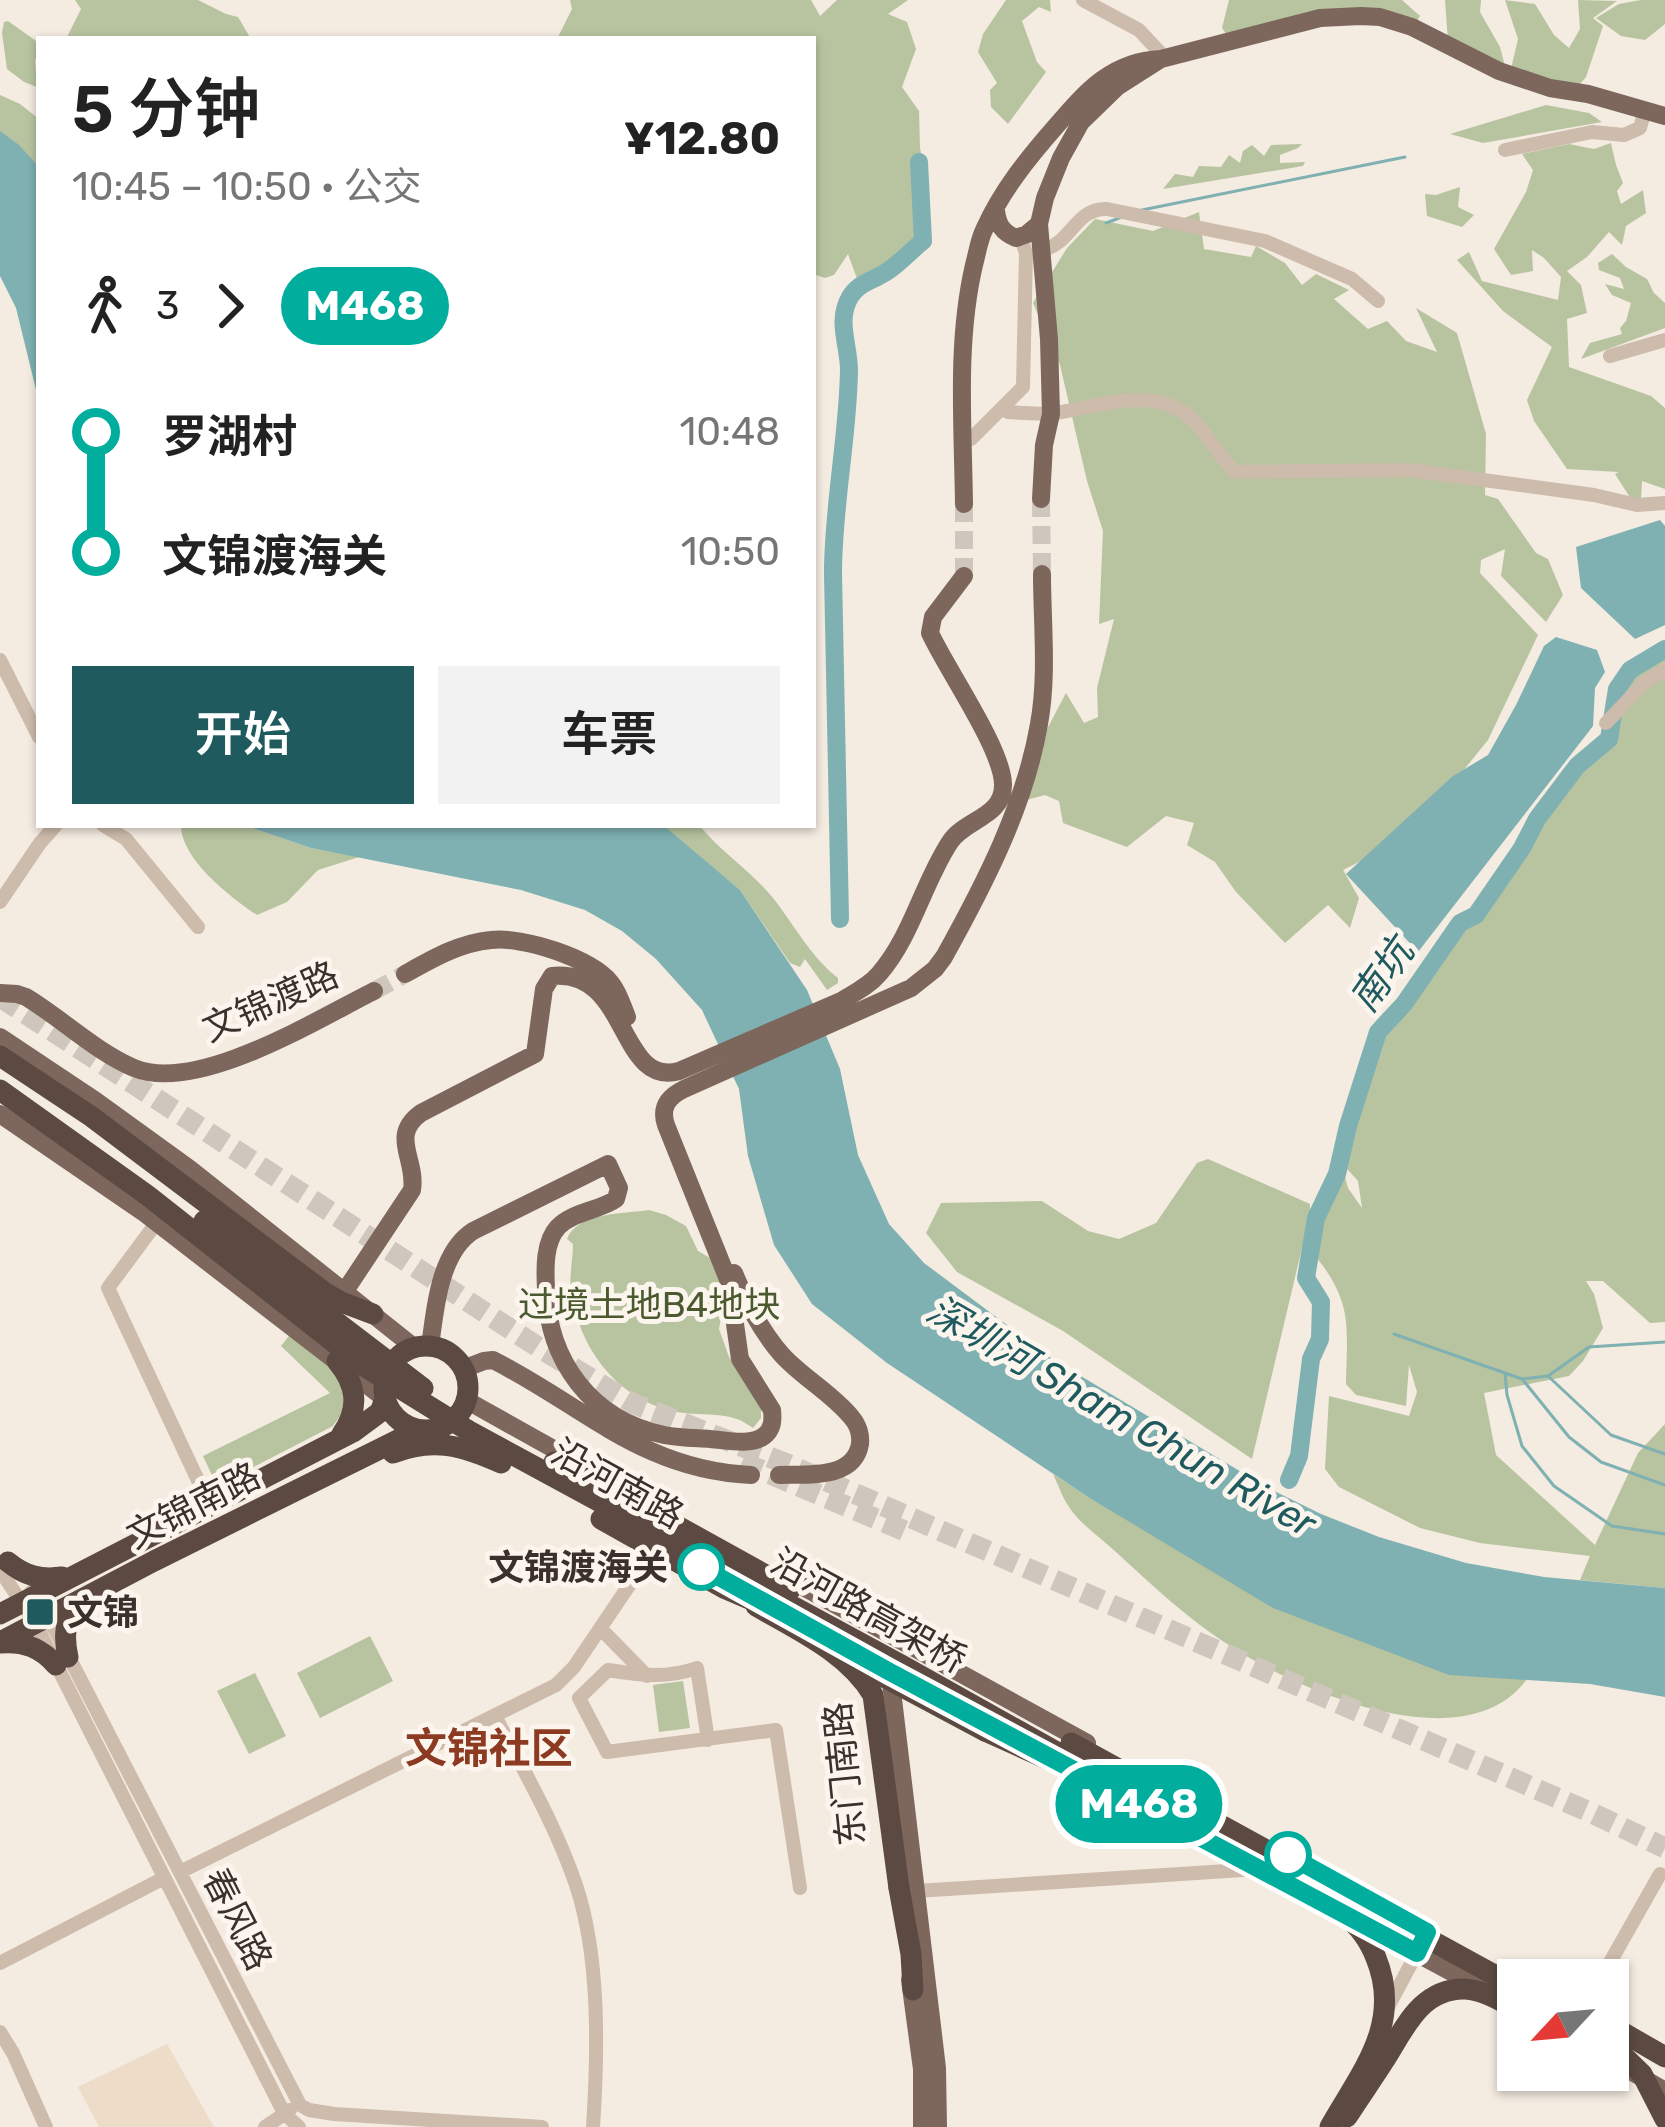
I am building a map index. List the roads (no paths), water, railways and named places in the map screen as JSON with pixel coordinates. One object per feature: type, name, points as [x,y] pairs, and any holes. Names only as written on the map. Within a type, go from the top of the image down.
[{"type":"highway","points":[[0,1056],[92,1118],[324,1292],[373,1314]]},
{"type":"highway","name":"沿河路高架桥","points":[[0,1072],[460,1412],[616,1492],[1319,1880],[1497,1973]]},
{"type":"highway","name":"沿河路高架桥","points":[[0,1090],[147,1196],[364,1366],[469,1431],[1325,1902],[1359,1928],[1379,1965],[1385,2017],[1378,2042],[1330,2127]]},
{"type":"highway","points":[[423,1347],[446,1352],[463,1369],[466,1400],[446,1426],[418,1430],[394,1416],[384,1389],[388,1370],[400,1355],[423,1347]]},
{"type":"highway","points":[[333,1443],[344,1433],[355,1408],[352,1383],[337,1361]]},
{"type":"highway","points":[[364,1366],[454,1435],[824,1646],[986,1731],[1104,1785]]},
{"type":"highway","name":"文锦南路","points":[[0,1614],[333,1443],[375,1416],[386,1399]]},
{"type":"highway","name":"文锦南路","points":[[0,1642],[418,1430]]},
{"type":"highway","points":[[107,1586],[176,1562],[416,1445],[458,1446],[501,1463]]},
{"type":"highway","points":[[3,1561],[26,1574],[51,1579],[80,1572]]},
{"type":"highway","points":[[724,1588],[896,1669]]},
{"type":"highway","points":[[0,1642],[37,1648],[62,1661],[66,1626],[85,1597]]},
{"type":"highway","points":[[824,1646],[857,1672],[873,1695],[908,1890],[913,1990]]},
{"type":"highway","points":[[1330,2127],[1379,2069],[1409,2019],[1433,1997],[1466,1989],[1497,1999]]},
{"type":"highway","points":[[1629,2036],[1665,2057]]},
{"type":"highway","points":[[1629,2060],[1642,2074],[1665,2119]]},
{"type":"highway","points":[[1629,2067],[1665,2087]]},
{"type":"main road","points":[[964,503],[969,287],[982,232],[1023,163],[1083,97],[1121,67],[1320,18],[1380,17],[1550,88],[1665,116]]},
{"type":"main road","points":[[1041,500],[1051,414],[1039,224],[1045,198],[1081,122],[1118,87],[1163,58]]},
{"type":"main road","points":[[996,211],[998,225],[1016,238],[1039,224]]},
{"type":"main road","points":[[0,1037],[162,1148],[373,1314],[423,1347],[460,1240],[608,1164],[619,1188],[616,1198],[567,1220],[549,1243],[548,1314],[567,1370],[600,1405],[647,1431],[747,1441],[764,1436],[772,1424],[772,1410],[740,1359],[729,1282],[664,1119],[665,1106],[703,1070],[845,1009],[911,988],[935,968],[954,940],[1016,808],[1040,720],[1042,574]]},
{"type":"main road","points":[[845,1009],[879,974],[958,831],[994,810],[1002,797],[995,753],[930,633],[933,617],[964,577]]},
{"type":"main road","points":[[405,974],[442,954],[486,940],[531,944],[568,956],[609,980],[651,1060],[703,1070]]},
{"type":"main road","points":[[345,1291],[412,1190],[413,1171],[405,1143],[409,1124],[421,1113],[535,1054],[544,989],[552,976],[571,976],[600,995],[640,1060],[652,1071],[703,1070]]},
{"type":"main road","name":"文锦渡路","points":[[0,994],[26,997],[134,1068],[172,1074],[258,1049],[374,991]]},
{"type":"main road","points":[[703,1070],[676,1106],[675,1122],[738,1284],[778,1351],[850,1416],[859,1431],[856,1455],[838,1470],[779,1475]]},
{"type":"main road","points":[[0,1114],[157,1222],[386,1399]]},
{"type":"main road","points":[[463,1369],[493,1360],[650,1452],[702,1469],[752,1474]]},
{"type":"main road","name":"沿河南路","points":[[466,1400],[1497,1972]]},
{"type":"main road","name":"沿河南路","points":[[446,1426],[866,1659],[896,1669],[1497,1997]]},
{"type":"main road","name":"东门南路","points":[[879,1629],[896,1669],[908,1890],[938,2068],[922,2127]]},
{"type":"main road","name":"东门南路","points":[[879,1629],[869,1643],[866,1659],[874,1763],[892,1904],[938,2127]]},
{"type":"main road","points":[[1629,2049],[1665,2068]]},
{"type":"main road","points":[[907,2127],[930,2095],[950,2127]]},
{"type":"street","points":[[1083,0],[1139,30],[1163,58]]},
{"type":"street","points":[[1505,150],[1592,132],[1624,135],[1640,128],[1645,110]]},
{"type":"street","points":[[1041,245],[1046,249],[1056,246],[1090,211],[1107,209],[1265,241],[1352,279],[1378,301]]},
{"type":"street","points":[[971,439],[1023,387],[1026,253],[1020,236]]},
{"type":"street","points":[[1610,356],[1665,340]]},
{"type":"street","points":[[1003,407],[1008,412],[1051,414],[1108,401],[1157,400],[1192,417],[1234,472],[1408,470],[1637,505],[1665,503]]},
{"type":"street","points":[[0,659],[36,731]]},
{"type":"street","points":[[1606,722],[1644,683],[1665,670]]},
{"type":"street","points":[[0,902],[53,828]]},
{"type":"street","points":[[108,828],[126,839],[198,927]]},
{"type":"street","points":[[157,1222],[108,1288],[210,1506]]},
{"type":"street","points":[[0,1964],[556,1685],[574,1667],[675,1516]]},
{"type":"street","name":"春风路","points":[[3,1561],[41,1620],[172,1875],[289,2122]]},
{"type":"street","points":[[601,1628],[647,1676]]},
{"type":"street","points":[[708,1740],[697,1668],[674,1676],[608,1670],[579,1698],[607,1752],[708,1740],[776,1730],[800,1888]]},
{"type":"street","points":[[496,1716],[562,1847],[587,1925],[594,1990],[593,2127]]},
{"type":"street","points":[[908,1890],[1258,1868]]},
{"type":"street","points":[[1612,1959],[1660,1874]]},
{"type":"street","name":"春风路","points":[[172,1875],[301,2105]]},
{"type":"street","points":[[1330,2127],[1427,1932]]},
{"type":"street","points":[[0,2032],[46,2127]]},
{"type":"street","points":[[265,2127],[289,2122],[301,2105],[334,2114],[542,2127]]},
{"type":"water","points":[[0,131],[36,164],[36,390],[16,308],[0,276]]},
{"type":"water","points":[[1660,520],[1665,526],[1665,625],[1635,639],[1581,588],[1576,547]]},
{"type":"water","points":[[1556,637],[1597,650],[1605,672],[1595,688],[1593,726],[1418,952],[1346,874],[1453,776],[1488,755],[1544,646]]},
{"type":"water","name":"深圳河 Sham Chun River","points":[[252,828],[667,828],[740,890],[807,990],[840,1069],[858,1155],[889,1224],[924,1263],[1054,1360],[1268,1488],[1321,1514],[1466,1563],[1544,1577],[1665,1588],[1665,1697],[1590,1684],[1449,1675],[1273,1608],[1088,1497],[887,1363],[812,1304],[774,1245],[748,1156],[739,1089],[702,1010],[656,959],[622,931],[585,910],[521,890],[311,848]]},
{"type":"waterway","points":[[1142,210],[1405,157]]},
{"type":"waterway","points":[[840,919],[833,573],[848,395],[844,315],[856,290],[891,269],[923,241],[919,162]]},
{"type":"waterway","points":[[1106,223],[1122,217]]},
{"type":"waterway","name":"南坑","points":[[1289,1480],[1299,1456],[1311,1359],[1320,1339],[1321,1302],[1306,1278],[1316,1218],[1337,1174],[1378,1032],[1404,1004],[1460,923],[1476,915],[1577,766],[1609,739],[1617,689],[1630,670],[1665,649]]},
{"type":"waterway","points":[[1394,1334],[1522,1379],[1548,1376],[1589,1347],[1665,1342]]},
{"type":"waterway","points":[[1505,1374],[1522,1446],[1554,1486],[1612,1526],[1665,1534]]},
{"type":"waterway","points":[[1549,1377],[1611,1435],[1665,1454]]},
{"type":"waterway","points":[[1523,1380],[1569,1437],[1601,1462],[1665,1485]]},
{"type":"tunnel","points":[[1041,499],[1042,574]]},
{"type":"tunnel","points":[[964,504],[964,576]]},
{"type":"tunnel","points":[[374,991],[405,974]]},
{"type":"tunnel","points":[[0,997],[538,1347],[632,1403],[787,1464],[1665,1848]]},
{"type":"tunnel","points":[[742,1462],[912,1534]]},
{"type":"place","name":"文锦渡海关","points":[[701,1567]]},
{"type":"place","name":"文锦","points":[[40,1612]]},
{"type":"district","name":"文锦社区","points":[[489,1748]]},
{"type":"park label","name":"过境土地B4地块","points":[[649,1304]]}]
